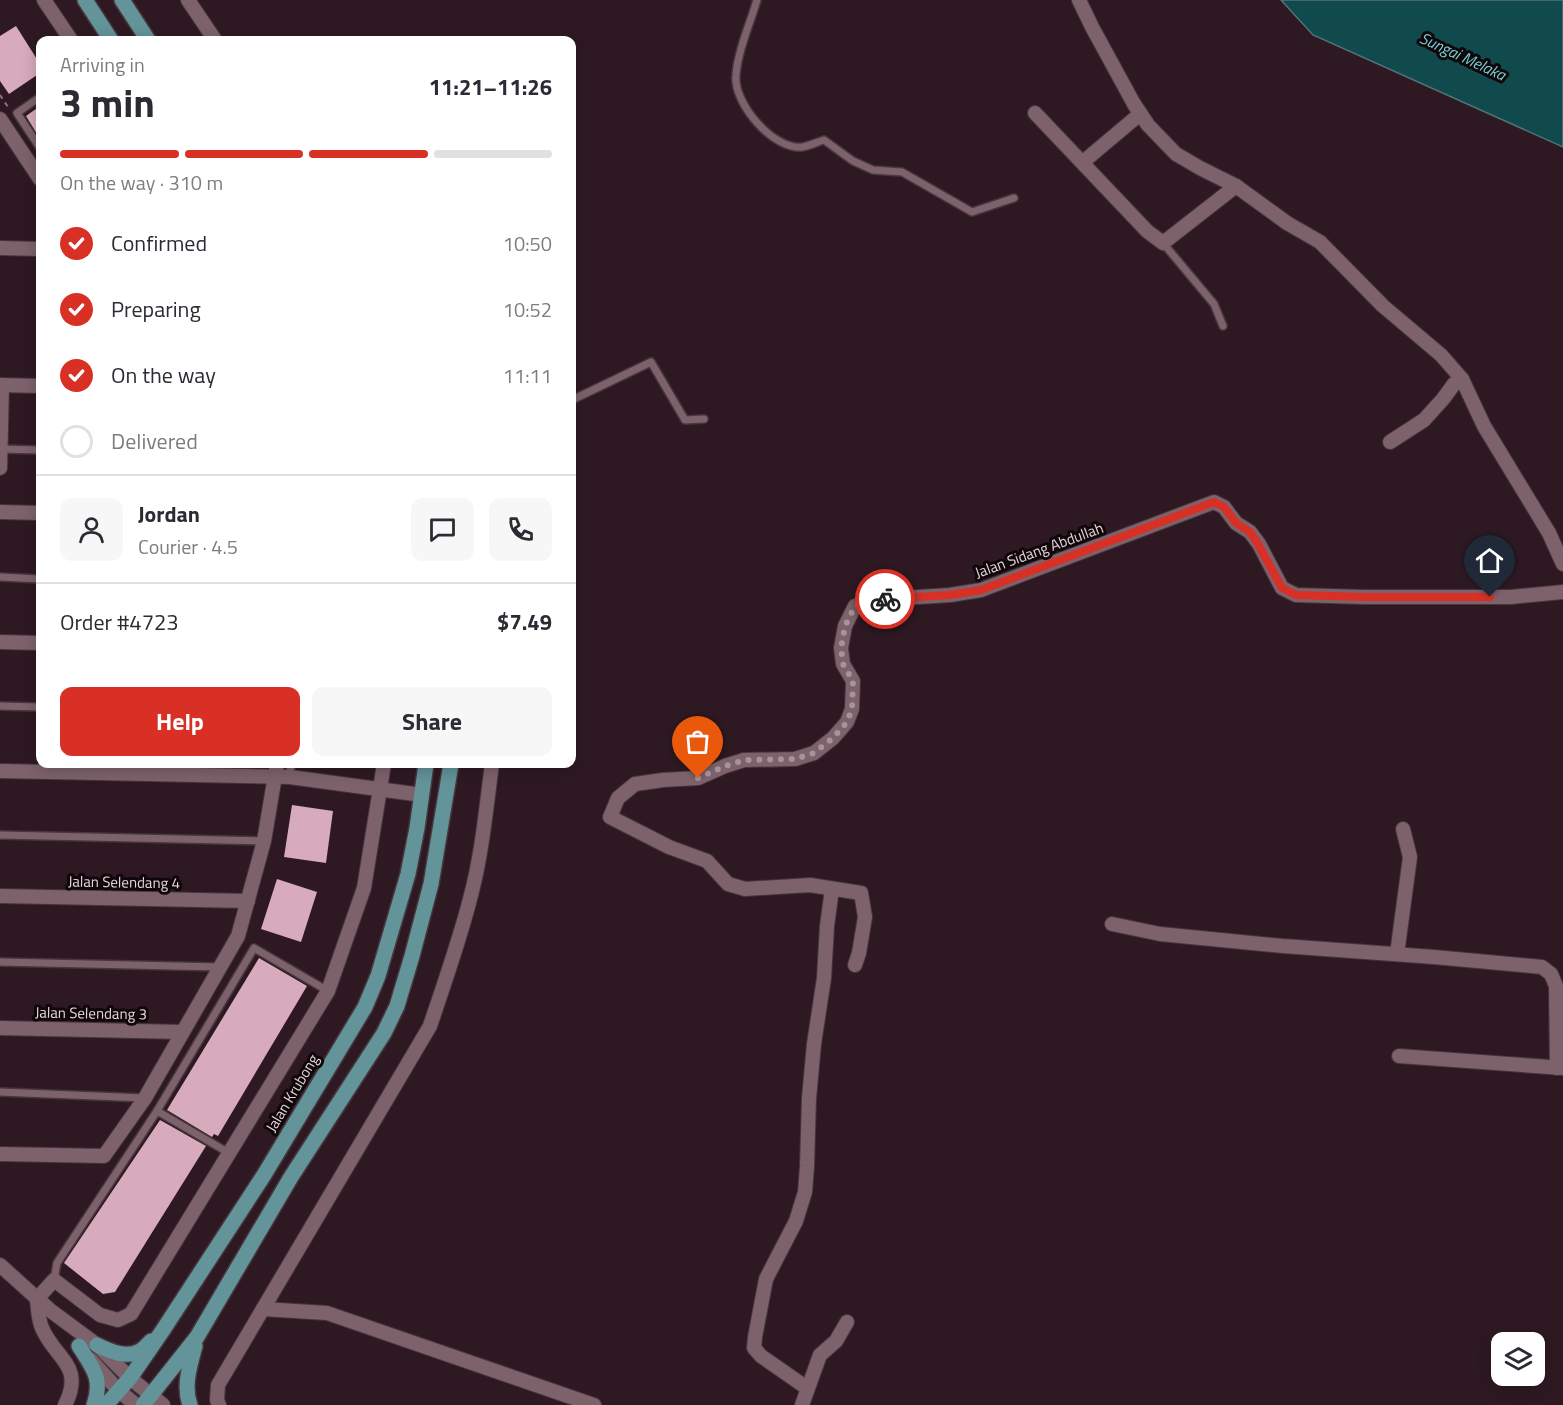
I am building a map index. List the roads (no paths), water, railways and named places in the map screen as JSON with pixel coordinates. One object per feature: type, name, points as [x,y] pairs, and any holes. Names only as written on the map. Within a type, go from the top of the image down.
[{"type":"main road","points":[[85,0],[108,36]]},
{"type":"main road","points":[[122,0],[145,36]]},
{"type":"main road","name":"Jalan Krubong","points":[[106,1405],[130,1378],[163,1330],[264,1175],[365,1007],[378,976],[408,874],[425,768]]},
{"type":"main road","points":[[153,1402],[198,1337],[291,1177],[384,1033],[397,1006],[431,884],[450,768]]},
{"type":"main road","points":[[97,1345],[116,1353],[129,1354],[141,1351],[163,1330]]},
{"type":"main road","points":[[190,1405],[187,1389],[189,1365],[198,1337]]},
{"type":"main road","points":[[79,1346],[96,1373],[99,1388],[94,1405]]},
{"type":"street","points":[[44,0],[68,36]]},
{"type":"street","points":[[188,0],[212,36]]},
{"type":"street","points":[[1079,0],[1140,114],[1176,154],[1236,186],[1287,223],[1320,242],[1383,306],[1442,355],[1462,379],[1484,426],[1549,533],[1563,564]]},
{"type":"street","points":[[1035,113],[1147,231],[1163,243],[1236,186]]},
{"type":"street","points":[[1083,162],[1140,114]]},
{"type":"street","points":[[0,119],[36,173]]},
{"type":"street","points":[[0,248],[36,249]]},
{"type":"street","points":[[1390,442],[1424,420],[1454,384],[1462,379]]},
{"type":"street","points":[[0,468],[1,386],[36,386]]},
{"type":"street","name":"Jalan Sidang Abdullah","points":[[855,965],[860,953],[865,917],[861,893],[810,885],[745,889],[728,884],[707,861],[669,847],[610,817],[618,798],[634,784],[698,778],[744,760],[795,759],[814,753],[833,738],[847,722],[852,709],[853,681],[843,664],[841,648],[845,626],[855,606],[871,600],[950,595],[981,590],[1214,502],[1224,507],[1236,523],[1250,532],[1282,588],[1296,595],[1511,597],[1563,592]]},
{"type":"street","points":[[0,512],[36,513]]},
{"type":"street","points":[[0,642],[36,643]]},
{"type":"street","points":[[37,1299],[54,1280],[100,1315],[118,1320],[131,1314],[327,991],[364,888],[383,768]]},
{"type":"street","points":[[219,1405],[218,1384],[430,1026],[470,899],[480,855],[491,768]]},
{"type":"street","points":[[0,1154],[104,1156],[145,1098],[238,936],[264,841],[276,770]]},
{"type":"street","points":[[0,771],[291,770],[422,795]]},
{"type":"street","points":[[1397,954],[1410,857],[1403,829]]},
{"type":"street","points":[[807,1388],[761,1356],[754,1348],[766,1279],[796,1221],[805,1192],[809,1098],[832,889]]},
{"type":"street","name":"Jalan Selendang 4","points":[[0,896],[248,902]]},
{"type":"street","points":[[1112,924],[1182,936],[1542,967],[1551,974],[1556,986],[1560,1068],[1399,1056]]},
{"type":"street","name":"Jalan Selendang 3","points":[[0,1028],[182,1032]]},
{"type":"street","points":[[0,1265],[51,1311],[97,1345],[153,1402]]},
{"type":"street","points":[[37,1299],[41,1326],[48,1339],[68,1364],[72,1377],[72,1391],[65,1405]]},
{"type":"street","points":[[263,1309],[327,1313],[594,1405]]},
{"type":"street","points":[[51,1311],[119,1391],[136,1405]]},
{"type":"street","points":[[802,1405],[820,1355],[836,1341],[847,1322]]},
{"type":"lane","points":[[757,0],[735,77],[738,94],[745,108],[759,125],[774,137],[789,145],[803,147],[824,140],[854,161],[873,170],[902,172],[972,212],[1014,198]]},
{"type":"lane","points":[[36,100],[17,113],[36,142]]},
{"type":"lane","points":[[1163,243],[1214,304],[1222,326]]},
{"type":"lane","points":[[576,398],[651,363],[685,420],[704,419]]},
{"type":"lane","points":[[0,449],[36,450]]},
{"type":"lane","points":[[0,577],[36,579]]},
{"type":"lane","points":[[0,706],[36,707]]},
{"type":"lane","points":[[0,835],[264,841]]},
{"type":"lane","points":[[54,1280],[57,1263],[157,1111],[254,948],[327,991]]},
{"type":"lane","points":[[0,962],[221,967]]},
{"type":"lane","points":[[0,1092],[145,1098]]},
{"type":"lane","points":[[157,1111],[229,1153]]},
{"type":"water","name":"Sungai Melaka","points":[[1281,0],[1563,0],[1563,147],[1313,35]]}]
